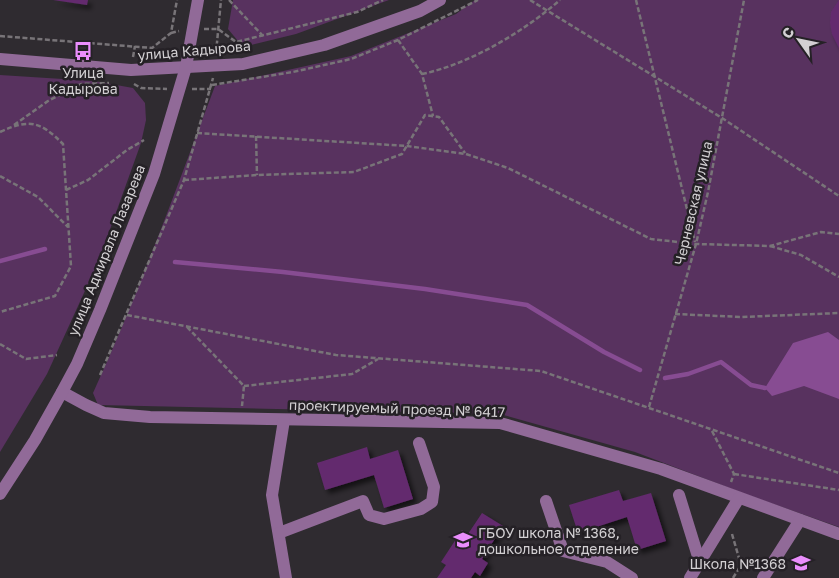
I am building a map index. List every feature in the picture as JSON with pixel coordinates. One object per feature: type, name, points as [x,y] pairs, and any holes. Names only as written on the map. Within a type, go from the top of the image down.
[{"type":"street","name":"улица Адмирала Лазарева","points":[[0,494],[35,440],[62,392],[77,364],[100,310],[152,180],[186,67],[198,0]]},
{"type":"street","name":"улица Кадырова","points":[[0,59],[131,70],[243,64],[324,45],[420,11],[440,0]]},
{"type":"street","name":"проектируемый проезд № 6417","points":[[62,392],[94,409],[114,414],[150,417],[500,423],[661,469],[839,534]]},
{"type":"street","points":[[284,420],[272,494],[286,578]]},
{"type":"street","points":[[278,533],[363,501],[369,514],[384,519],[421,509],[432,502],[434,488],[420,443]]},
{"type":"street","points":[[679,495],[700,563]]},
{"type":"street","points":[[690,578],[727,518],[733,496]]},
{"type":"street","points":[[546,500],[562,551],[607,562],[632,578]]},
{"type":"street","points":[[763,578],[800,520]]},
{"type":"path","points":[[171,33],[177,0]]},
{"type":"path","points":[[100,375],[184,180],[211,89],[222,0]]},
{"type":"path","points":[[229,0],[263,36]]},
{"type":"path","points":[[0,36],[152,48],[171,33],[193,29],[218,28],[236,42],[357,12],[383,0]]},
{"type":"path","points":[[530,0],[546,12],[722,118],[839,196]]},
{"type":"path","points":[[422,74],[437,71],[483,53],[546,12],[560,0]]},
{"type":"path","points":[[636,0],[696,244]]},
{"type":"path","name":"Черневская улица","points":[[649,408],[696,244],[744,0]]},
{"type":"path","points":[[398,40],[422,74],[433,116]]},
{"type":"path","points":[[0,132],[13,126],[48,101],[81,84],[109,82]]},
{"type":"path","points":[[184,180],[257,175],[354,172],[402,154],[425,115],[439,117],[466,154]]},
{"type":"path","points":[[0,312],[55,296],[71,266],[63,144],[50,132],[37,124],[13,126]]},
{"type":"path","points":[[197,133],[407,146],[466,154],[508,168],[651,239],[696,244],[770,246],[801,255],[839,276]]},
{"type":"path","points":[[256,136],[257,175]]},
{"type":"path","points":[[66,190],[88,180],[127,150],[144,140]]},
{"type":"path","points":[[0,176],[38,197],[68,228]]},
{"type":"path","points":[[770,246],[821,232],[839,234]]},
{"type":"path","points":[[676,314],[742,317],[839,313]]},
{"type":"path","points":[[127,315],[336,355],[540,371],[839,473]]},
{"type":"path","points":[[187,327],[244,386],[241,420]]},
{"type":"path","points":[[0,344],[26,359],[58,355]]},
{"type":"path","points":[[244,386],[352,374],[380,359]]},
{"type":"path","points":[[711,430],[734,474],[733,496]]},
{"type":"path","points":[[734,474],[839,490]]},
{"type":"path","points":[[727,518],[741,565],[733,578]]},
{"type":"shaded area","points":[[233,0],[389,0],[296,34],[243,47],[228,29]]},
{"type":"shaded area","points":[[475,0],[839,0],[839,527],[635,452],[500,414],[98,405],[93,393],[142,279],[215,86],[351,56],[456,14]]},
{"type":"shaded area","points":[[0,75],[94,81],[133,88],[145,103],[146,120],[141,143],[99,260],[47,374],[0,452]]},
{"type":"shaded area","points":[[828,332],[839,340],[839,399],[804,386],[772,396],[765,388],[793,343]]},
{"type":"building","points":[[53,0],[88,0],[87,5]]},
{"type":"building","points":[[839,0],[839,48],[832,34],[830,23],[831,12]]},
{"type":"building","points":[[367,447],[370,459],[398,450],[413,499],[384,508],[374,475],[325,490],[317,463]]},
{"type":"building","points":[[619,490],[623,501],[651,493],[666,541],[637,550],[627,517],[578,533],[569,505]]},
{"type":"building","points":[[482,513],[503,526],[482,559],[488,563],[480,576],[475,572],[471,578],[437,578],[446,565],[441,562],[462,530],[468,534]]},
{"type":"waterway","points":[[0,261],[45,249]]},
{"type":"waterway","points":[[175,262],[283,272],[425,289],[527,305],[604,352],[640,370]]},
{"type":"waterway","points":[[665,378],[688,374],[721,362],[751,385],[765,388]]},
{"type":"place","name":"Улица Кадырова","points":[[83,51]]},
{"type":"place","name":"ГБОУ школа № 1368, дошкольное отделение","points":[[463,540]]},
{"type":"place","name":"Школа №1368","points":[[801,563]]}]
